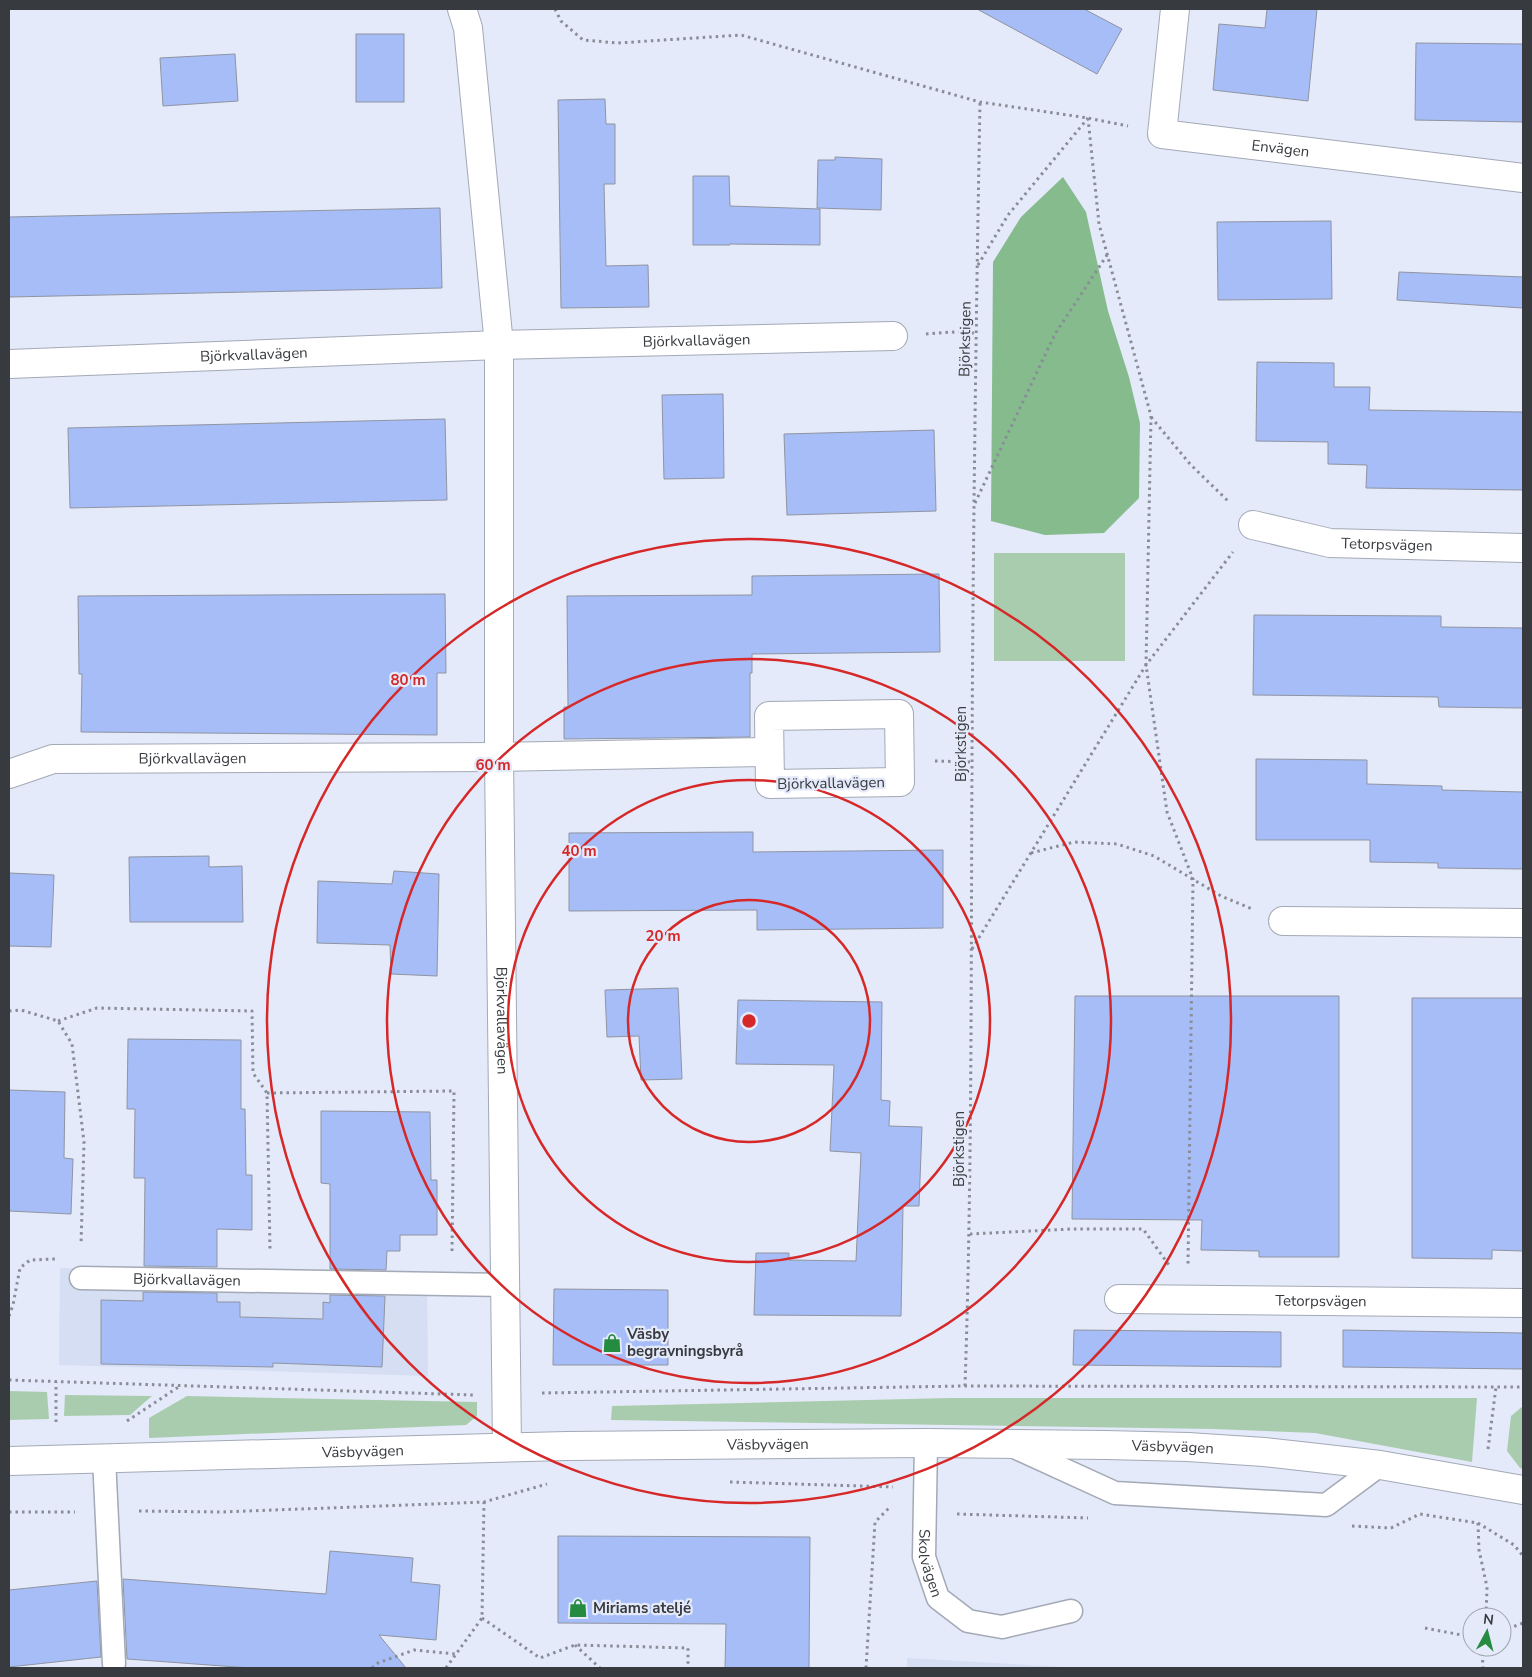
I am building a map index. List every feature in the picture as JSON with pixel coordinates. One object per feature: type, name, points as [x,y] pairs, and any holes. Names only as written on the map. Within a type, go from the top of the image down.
[{"type":"street","name":"Björkvallavägen","points":[[462,9],[468,28],[499,345],[499,756],[507,1448]]},
{"type":"street","points":[[1162,134],[1175,9]]},
{"type":"street","name":"Envägen","points":[[1162,134],[1523,178]]},
{"type":"street","name":"Björkvallavägen","points":[[9,364],[499,345],[893,336]]},
{"type":"street","name":"Tetorpsvägen","points":[[1253,525],[1330,543],[1523,548]]},
{"type":"street","name":"Björkvallavägen","points":[[898,714],[900,782],[770,784],[769,752],[769,716],[898,714]]},
{"type":"street","name":"Björkvallavägen","points":[[9,774],[53,758],[499,756],[769,752]]},
{"type":"street","points":[[1283,921],[1523,923]]},
{"type":"street","name":"Tetorpsvägen","points":[[1120,1299],[1188,1287],[1523,1303]]},
{"type":"street","name":"Väsbyvägen","points":[[9,1461],[507,1448],[926,1444],[1188,1446],[1264,1452],[1380,1465],[1523,1490]]},
{"type":"lane","name":"Björkvallavägen","points":[[81,1268],[271,1281],[505,1285]]},
{"type":"lane","name":"Skolvägen","points":[[926,1444],[917,1494],[924,1557],[938,1598],[968,1621],[1002,1627],[1072,1612]]},
{"type":"lane","points":[[1009,1445],[1115,1493],[1326,1505],[1380,1465]]},
{"type":"lane","points":[[104,1458],[114,1664]]},
{"type":"path","points":[[556,9],[562,22],[582,40],[618,43],[741,35],[980,102],[1088,118],[1162,134]]},
{"type":"path","name":"Björkstigen","points":[[966,1386],[970,1234],[974,505],[980,102]]},
{"type":"path","points":[[1088,118],[1099,224],[1151,416],[1146,665],[1167,812],[1193,879],[1188,1287]]},
{"type":"path","points":[[977,266],[1008,215],[1088,118]]},
{"type":"path","points":[[974,505],[1055,334],[1107,254]]},
{"type":"path","points":[[950,332],[976,333]]},
{"type":"path","points":[[972,950],[1146,665],[1253,525],[1190,464],[1151,416]]},
{"type":"path","points":[[950,761],[972,762]]},
{"type":"path","points":[[1031,853],[1074,842],[1117,844],[1154,856],[1221,896],[1283,921]]},
{"type":"path","points":[[9,1011],[20,1010],[58,1021],[97,1008],[252,1011],[253,1073],[267,1093],[271,1281]]},
{"type":"path","points":[[9,1316],[20,1268],[30,1260],[81,1268],[84,1142],[72,1044],[58,1021]]},
{"type":"path","points":[[267,1093],[454,1091],[451,1284]]},
{"type":"path","points":[[970,1234],[1071,1228],[1143,1229],[1188,1287]]},
{"type":"path","points":[[9,1380],[472,1395],[966,1386],[1523,1387]]},
{"type":"path","points":[[56,1382],[56,1422]]},
{"type":"path","points":[[120,1421],[129,1421],[180,1386]]},
{"type":"path","points":[[46,1423],[65,1422]]},
{"type":"path","points":[[723,1482],[917,1494],[938,1513],[1096,1518]]},
{"type":"path","points":[[9,1512],[222,1512],[484,1502],[548,1483]]},
{"type":"path","points":[[866,1668],[875,1522],[917,1494]]},
{"type":"path","points":[[446,1668],[482,1618],[484,1502]]},
{"type":"path","points":[[1342,1526],[1391,1528],[1420,1514],[1478,1523],[1479,1550],[1487,1587],[1486,1607]]},
{"type":"path","points":[[482,1618],[540,1658],[575,1644],[688,1648],[688,1668]]},
{"type":"path","points":[[1425,1628],[1462,1634]]},
{"type":"path","points":[[575,1644],[600,1668]]},
{"type":"path","points":[[372,1668],[378,1663],[414,1650],[456,1654]]},
{"type":"shaded area","points":[[60,1268],[427,1274],[428,1376],[59,1365]]},
{"type":"shaded area","points":[[907,1658],[1082,1668],[907,1668]]},
{"type":"green space","points":[[1063,177],[1086,212],[1108,311],[1129,377],[1140,423],[1139,498],[1104,533],[1045,535],[991,521],[993,262],[1021,217]]},
{"type":"green space","points":[[994,553],[1125,553],[1125,661],[994,661]]},
{"type":"green space","points":[[9,1391],[47,1392],[49,1419],[9,1420]]},
{"type":"green space","points":[[65,1395],[152,1396],[130,1415],[64,1416]]},
{"type":"green space","points":[[187,1396],[477,1402],[477,1416],[466,1425],[149,1438],[149,1418]]},
{"type":"green space","points":[[950,1398],[1477,1398],[1472,1462],[1315,1433],[1213,1429],[611,1420],[612,1406]]},
{"type":"green space","points":[[1523,1406],[1523,1469],[1520,1468],[1507,1451],[1511,1416]]},
{"type":"building","points":[[977,9],[1084,9],[1122,29],[1097,74]]},
{"type":"building","points":[[1267,9],[1317,9],[1308,101],[1213,90],[1219,24],[1265,28]]},
{"type":"building","points":[[356,34],[404,34],[404,102],[356,102]]},
{"type":"building","points":[[1416,43],[1523,44],[1523,122],[1415,120]]},
{"type":"building","points":[[235,54],[238,101],[163,106],[160,58]]},
{"type":"building","points":[[605,99],[606,124],[615,124],[615,184],[604,184],[606,266],[648,265],[649,307],[561,308],[558,100]]},
{"type":"building","points":[[835,157],[882,159],[881,210],[817,208],[818,160],[835,160]]},
{"type":"building","points":[[693,176],[729,176],[730,206],[820,209],[820,245],[693,245]]},
{"type":"building","points":[[440,208],[442,288],[9,297],[9,217]]},
{"type":"building","points":[[1331,221],[1332,299],[1218,300],[1217,222]]},
{"type":"building","points":[[1399,272],[1523,277],[1523,308],[1397,300]]},
{"type":"building","points":[[1257,362],[1334,363],[1334,387],[1370,387],[1369,410],[1523,412],[1523,490],[1366,488],[1367,465],[1328,464],[1328,442],[1256,441]]},
{"type":"building","points":[[723,394],[724,478],[664,479],[662,395]]},
{"type":"building","points":[[445,419],[447,500],[70,508],[68,428]]},
{"type":"building","points":[[934,430],[936,511],[787,515],[784,434]]},
{"type":"building","points":[[939,574],[940,652],[752,654],[752,673],[750,673],[750,737],[564,739],[564,707],[568,707],[567,596],[752,595],[752,576]]},
{"type":"building","points":[[445,594],[446,673],[437,673],[437,735],[81,732],[82,674],[79,674],[78,596]]},
{"type":"building","points":[[1254,615],[1441,616],[1441,627],[1523,628],[1523,708],[1439,707],[1438,697],[1253,695]]},
{"type":"building","points":[[1256,759],[1367,760],[1367,784],[1442,786],[1442,790],[1523,792],[1523,869],[1438,868],[1438,863],[1370,862],[1370,840],[1256,840]]},
{"type":"building","points":[[753,832],[753,852],[943,850],[943,928],[757,930],[757,910],[569,911],[569,833]]},
{"type":"building","points":[[209,856],[209,867],[242,866],[243,922],[130,922],[129,857]]},
{"type":"building","points":[[394,871],[439,874],[437,976],[391,974],[390,945],[317,943],[318,881],[392,884]]},
{"type":"building","points":[[9,873],[54,875],[51,947],[9,946]]},
{"type":"building","points":[[678,988],[682,1079],[641,1080],[639,1036],[607,1037],[605,990]]},
{"type":"building","points":[[1075,996],[1339,996],[1339,1257],[1259,1257],[1259,1251],[1201,1250],[1202,1220],[1072,1219]]},
{"type":"building","points":[[1412,998],[1523,998],[1523,1251],[1492,1250],[1492,1259],[1412,1258]]},
{"type":"building","points":[[738,1000],[882,1002],[881,1100],[890,1101],[889,1126],[922,1127],[919,1206],[903,1206],[901,1316],[754,1315],[756,1253],[789,1253],[789,1260],[856,1261],[861,1153],[830,1151],[834,1065],[736,1064]]},
{"type":"building","points":[[128,1039],[241,1040],[241,1109],[245,1109],[246,1175],[252,1175],[252,1230],[217,1229],[217,1267],[144,1266],[145,1178],[134,1178],[135,1109],[127,1109]]},
{"type":"building","points":[[9,1090],[65,1092],[64,1158],[73,1159],[71,1214],[9,1211]]},
{"type":"building","points":[[321,1111],[430,1112],[431,1180],[437,1180],[437,1235],[400,1235],[400,1251],[387,1251],[386,1270],[330,1269],[330,1184],[321,1183]]},
{"type":"building","points":[[554,1289],[668,1290],[668,1365],[553,1365]]},
{"type":"building","points":[[143,1292],[217,1293],[217,1302],[240,1302],[240,1317],[323,1319],[323,1302],[330,1303],[330,1295],[385,1296],[382,1367],[273,1363],[273,1367],[101,1364],[101,1300],[143,1301]]},
{"type":"building","points":[[1074,1330],[1281,1332],[1281,1367],[1073,1365]]},
{"type":"building","points":[[1343,1330],[1523,1333],[1523,1369],[1343,1367]]},
{"type":"building","points":[[558,1536],[810,1537],[809,1668],[725,1668],[726,1624],[558,1623]]},
{"type":"building","points":[[330,1551],[413,1558],[411,1582],[440,1585],[436,1640],[379,1635],[406,1668],[250,1668],[127,1659],[123,1579],[326,1594]]},
{"type":"building","points":[[97,1581],[101,1657],[9,1667],[9,1590]]},
{"type":"place","name":"Väsby begravningsbyrå","points":[[612,1343]]},
{"type":"place","name":"Miriams ateljé","points":[[578,1608]]}]
